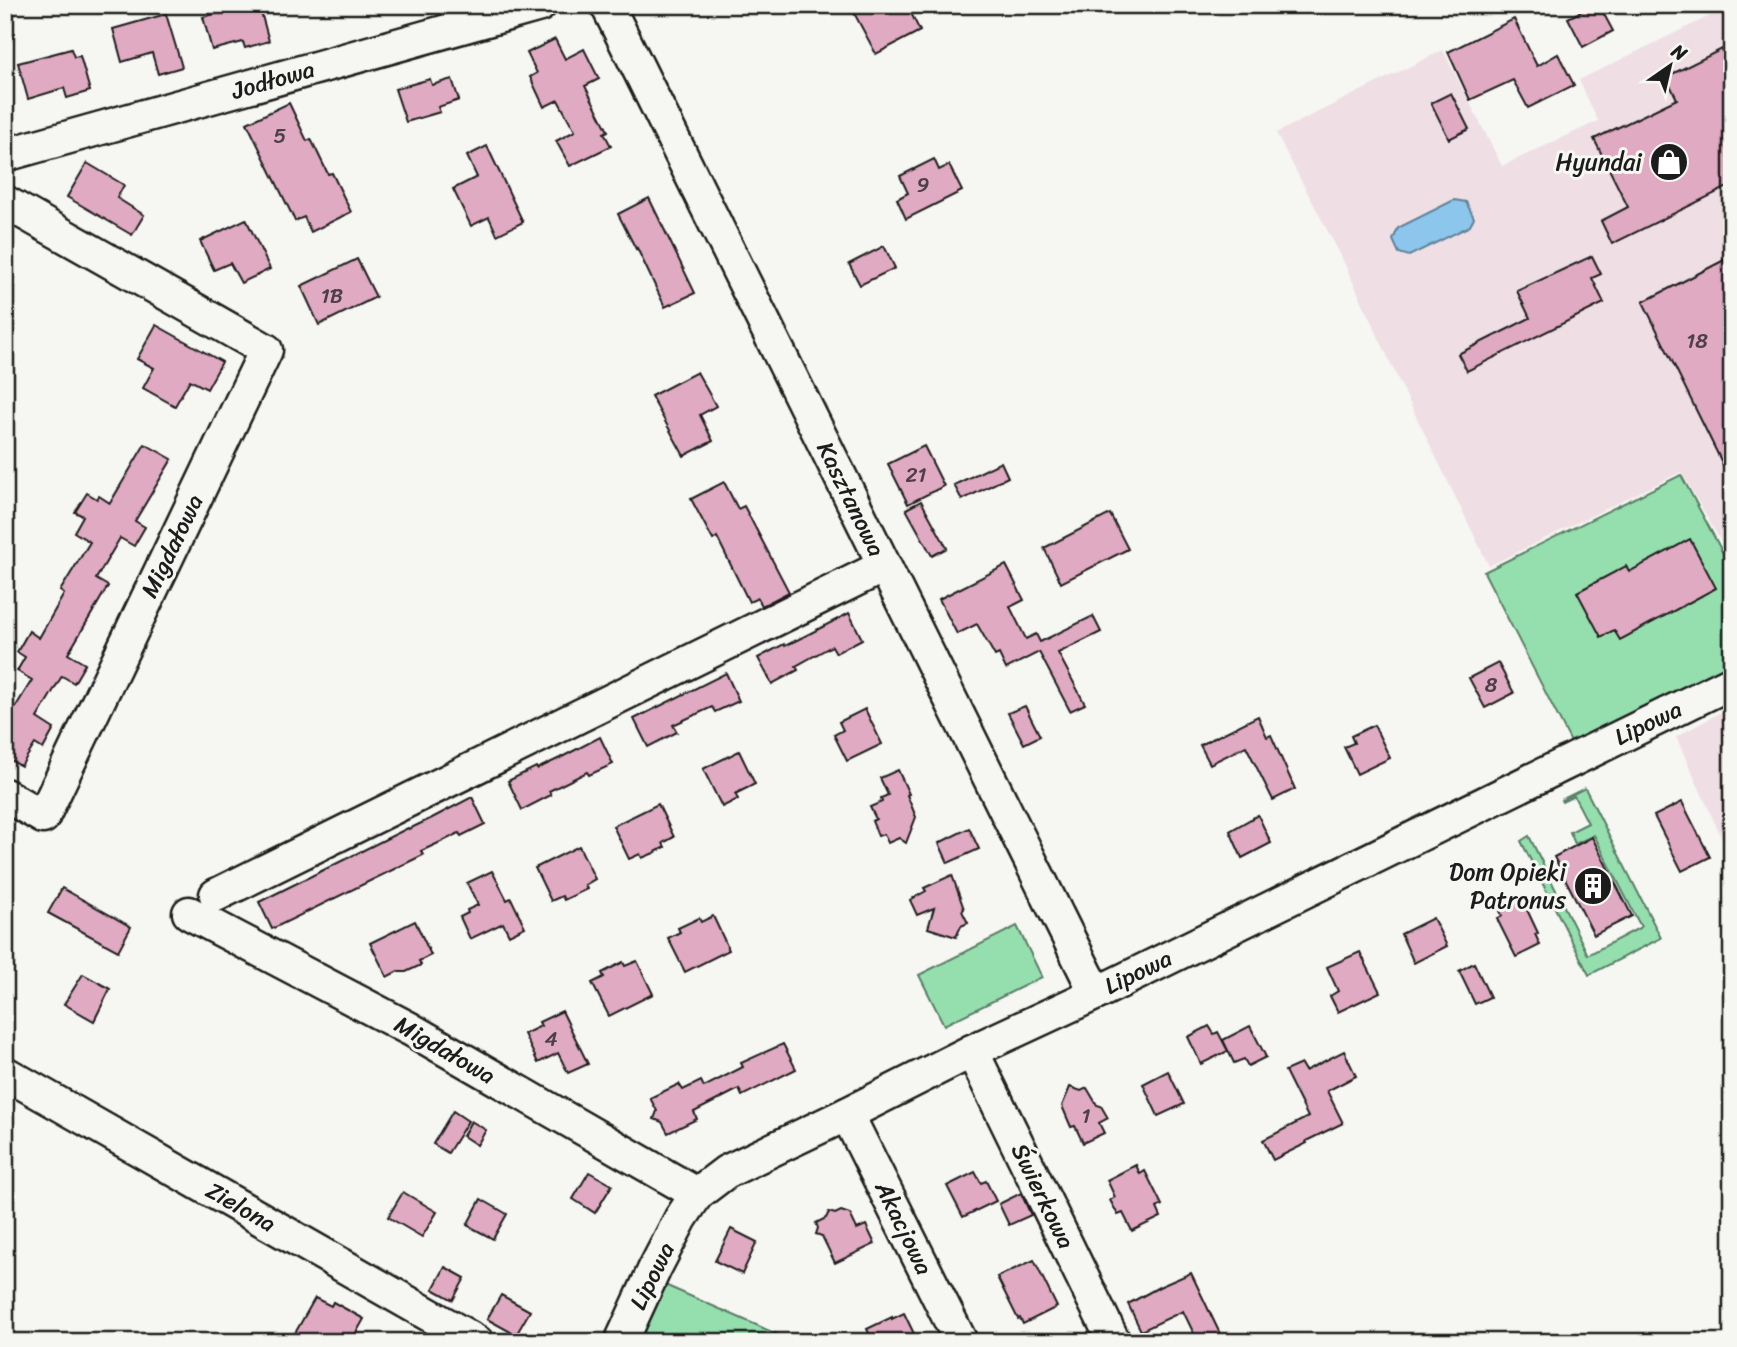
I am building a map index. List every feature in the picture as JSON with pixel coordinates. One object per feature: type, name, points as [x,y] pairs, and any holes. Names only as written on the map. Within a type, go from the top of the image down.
[{"type":"street","name":"Jodłowa","points":[[5,155],[540,5]]},
{"type":"street","name":"Kasztanowa","points":[[607,5],[1097,993]]},
{"type":"street","name":"Migdałowa","points":[[5,202],[266,350],[43,817],[5,795]]},
{"type":"street","points":[[216,895],[884,566]]},
{"type":"street","name":"Lipowa","points":[[621,1342],[681,1218],[697,1194],[726,1172],[1732,682]]},
{"type":"street","name":"Migdałowa","points":[[189,913],[410,1029],[697,1194]]},
{"type":"street","name":"Świerkowa","points":[[972,1051],[1114,1342]]},
{"type":"street","name":"Zielona","points":[[5,1073],[477,1342]]},
{"type":"street","name":"Akacjowa","points":[[848,1114],[961,1342]]},
{"type":"shaded area","points":[[1732,5],[1732,561],[1681,472],[1489,566],[1341,256],[1276,133],[1443,50],[1502,166],[1598,121],[1579,80]]},
{"type":"shaded area","points":[[1732,706],[1732,861],[1676,737]]},
{"type":"green space","points":[[1681,475],[1732,570],[1732,673],[1576,752],[1484,572]]},
{"type":"green space","points":[[1585,788],[1661,938],[1589,975],[1521,841],[1529,836],[1588,955],[1641,927],[1594,835],[1575,844],[1570,832],[1588,823],[1574,796],[1562,802],[1561,800]]},
{"type":"green space","points":[[1017,926],[1042,977],[944,1025],[919,975]]},
{"type":"green space","points":[[658,1282],[795,1342],[631,1342]]},
{"type":"water","points":[[1454,200],[1466,202],[1474,218],[1470,226],[1409,256],[1399,253],[1393,240],[1398,228]]},
{"type":"building","points":[[221,5],[259,5],[269,41],[245,48],[243,42],[212,50],[203,17],[222,12]]},
{"type":"building","points":[[868,5],[907,5],[920,31],[876,54],[854,13]]},
{"type":"building","points":[[1576,5],[1599,5],[1613,31],[1583,47],[1568,18],[1580,12]]},
{"type":"building","points":[[166,14],[182,67],[158,74],[152,53],[122,62],[113,29]]},
{"type":"building","points":[[1514,19],[1537,66],[1558,54],[1574,85],[1528,108],[1513,80],[1470,100],[1448,52]]},
{"type":"building","points":[[555,39],[565,59],[584,49],[599,79],[585,86],[608,131],[604,133],[611,146],[570,166],[556,141],[575,131],[558,100],[544,107],[530,77],[537,73],[527,53]]},
{"type":"building","points":[[71,49],[74,57],[80,56],[90,91],[67,98],[64,88],[28,99],[18,63]]},
{"type":"building","name":"Hyundai","points":[[1722,49],[1732,70],[1732,185],[1612,244],[1601,221],[1628,207],[1594,139],[1677,99],[1666,77]]},
{"type":"building","points":[[430,79],[432,85],[452,79],[459,100],[438,107],[440,112],[406,122],[395,89]]},
{"type":"building","points":[[1451,93],[1469,129],[1449,139],[1431,103]]},
{"type":"building","points":[[289,103],[307,141],[311,139],[351,212],[311,232],[304,217],[295,221],[247,123]]},
{"type":"building","points":[[487,146],[523,222],[497,235],[489,217],[471,226],[453,189],[477,177],[467,156]]},
{"type":"building","points":[[934,159],[939,170],[949,165],[962,191],[906,219],[897,199],[908,193],[900,176]]},
{"type":"building","points":[[87,163],[124,185],[117,198],[144,215],[132,235],[67,197]]},
{"type":"building","points":[[649,198],[695,293],[665,307],[618,214]]},
{"type":"building","points":[[246,219],[270,269],[241,283],[230,263],[214,270],[200,241]]},
{"type":"building","points":[[884,246],[895,268],[860,285],[849,264]]},
{"type":"building","points":[[1592,256],[1601,274],[1592,278],[1604,303],[1467,371],[1458,354],[1530,318],[1517,291]]},
{"type":"building","points":[[1732,256],[1732,483],[1643,302]]},
{"type":"building","points":[[357,259],[376,297],[319,325],[301,286]]},
{"type":"building","points":[[156,325],[222,362],[207,389],[190,380],[175,406],[143,388],[154,368],[137,359]]},
{"type":"building","points":[[697,372],[716,406],[700,415],[713,441],[684,456],[651,396]]},
{"type":"building","points":[[145,444],[172,459],[135,521],[145,527],[134,546],[120,538],[96,579],[108,586],[68,654],[85,664],[74,683],[62,676],[37,718],[54,729],[43,749],[35,744],[21,766],[5,757],[5,724],[32,680],[17,671],[25,657],[17,652],[29,631],[39,638],[64,594],[60,591],[90,542],[74,532],[83,516],[75,512],[87,493],[110,503]]},
{"type":"building","points":[[924,446],[944,486],[908,504],[888,464]]},
{"type":"building","points":[[1001,462],[1008,477],[962,500],[954,485]]},
{"type":"building","points":[[724,482],[738,509],[744,506],[789,592],[762,606],[758,598],[749,602],[717,537],[713,540],[691,499]]},
{"type":"building","points":[[921,501],[947,548],[932,556],[906,509]]},
{"type":"building","points":[[1110,514],[1128,549],[1061,583],[1044,548]]},
{"type":"building","points":[[1690,539],[1716,588],[1620,640],[1614,630],[1601,637],[1577,592],[1626,566],[1629,572]]},
{"type":"building","points":[[1006,565],[1024,600],[1010,607],[1026,639],[1036,634],[1040,642],[1093,616],[1101,632],[1058,653],[1085,704],[1070,711],[1039,652],[1006,669],[999,654],[995,656],[977,624],[957,634],[939,599]]},
{"type":"building","points":[[849,613],[862,639],[836,653],[832,646],[796,666],[798,670],[772,684],[758,658]]},
{"type":"building","points":[[1498,663],[1514,693],[1485,708],[1469,678]]},
{"type":"building","points":[[726,673],[739,701],[715,712],[712,707],[673,725],[677,732],[648,747],[634,719]]},
{"type":"building","points":[[1025,706],[1040,736],[1024,744],[1008,713]]},
{"type":"building","points":[[865,709],[882,744],[847,761],[834,735],[843,730],[839,722]]},
{"type":"building","points":[[1258,716],[1267,737],[1271,735],[1295,789],[1273,800],[1246,746],[1210,764],[1200,745]]},
{"type":"building","points":[[1374,725],[1390,758],[1357,774],[1344,747],[1354,743],[1351,736]]},
{"type":"building","points":[[600,737],[613,764],[589,775],[587,772],[549,791],[551,795],[522,810],[508,781]]},
{"type":"building","points":[[739,751],[755,784],[735,794],[738,799],[722,807],[703,769]]},
{"type":"building","points":[[898,770],[916,817],[906,843],[899,838],[888,843],[884,834],[878,836],[872,821],[876,819],[870,807],[882,802],[881,798],[888,795],[880,778]]},
{"type":"building","points":[[472,797],[485,824],[421,851],[423,855],[272,929],[259,902]]},
{"type":"building","points":[[1682,802],[1710,857],[1682,871],[1654,816]]},
{"type":"building","points":[[658,804],[674,837],[663,843],[665,847],[654,853],[642,858],[640,854],[629,859],[613,826]]},
{"type":"building","points":[[1258,815],[1271,843],[1242,858],[1230,831]]},
{"type":"building","points":[[969,828],[979,849],[948,863],[939,843]]},
{"type":"building","name":"Dom Opieki Patronus","points":[[1592,837],[1632,916],[1594,935],[1554,857]]},
{"type":"building","points":[[579,846],[595,879],[585,885],[587,889],[564,900],[562,896],[551,901],[535,868]]},
{"type":"building","points":[[492,871],[507,900],[511,898],[525,927],[509,935],[503,923],[470,939],[460,917],[478,905],[467,883]]},
{"type":"building","points":[[952,875],[968,923],[961,926],[956,937],[928,928],[934,908],[917,915],[910,900],[926,891],[924,888]]},
{"type":"building","points":[[62,888],[131,927],[118,951],[48,913]]},
{"type":"building","points":[[1521,897],[1538,933],[1535,934],[1540,945],[1516,957],[1497,919],[1502,916],[1499,908]]},
{"type":"building","points":[[713,916],[729,950],[685,972],[668,938],[680,932],[678,928],[699,918],[701,922]]},
{"type":"building","points":[[1433,918],[1447,946],[1414,963],[1401,934]]},
{"type":"building","points":[[415,921],[431,955],[419,961],[421,965],[387,977],[370,943]]},
{"type":"building","points":[[1360,952],[1380,992],[1338,1012],[1330,996],[1338,991],[1327,967]]},
{"type":"building","points":[[637,961],[653,994],[609,1016],[592,983],[604,977],[602,973],[623,962],[625,966]]},
{"type":"building","points":[[1474,963],[1490,997],[1475,1004],[1459,971]]},
{"type":"building","points":[[83,974],[110,989],[94,1021],[64,1004]]},
{"type":"building","points":[[562,1011],[588,1064],[568,1073],[558,1053],[538,1063],[524,1034],[541,1026],[539,1022]]},
{"type":"building","points":[[1209,1026],[1214,1034],[1218,1032],[1228,1051],[1201,1064],[1188,1037]]},
{"type":"building","points":[[1250,1026],[1266,1057],[1248,1066],[1244,1059],[1234,1063],[1223,1040]]},
{"type":"building","points":[[783,1044],[796,1069],[742,1096],[739,1089],[694,1112],[697,1119],[668,1133],[662,1122],[654,1119],[657,1111],[650,1098],[679,1084],[683,1090],[701,1081],[704,1087],[743,1067],[741,1063]]},
{"type":"building","points":[[1344,1051],[1356,1076],[1327,1091],[1343,1123],[1273,1160],[1263,1140],[1308,1117],[1285,1071],[1301,1064],[1305,1071]]},
{"type":"building","points":[[1168,1071],[1184,1104],[1158,1116],[1143,1084]]},
{"type":"building","points":[[1070,1087],[1081,1091],[1087,1088],[1108,1118],[1099,1123],[1104,1133],[1083,1143],[1075,1126],[1071,1127],[1062,1106]]},
{"type":"building","points":[[453,1111],[468,1121],[448,1153],[433,1144]]},
{"type":"building","points":[[471,1121],[486,1130],[477,1145],[463,1136]]},
{"type":"building","points":[[1136,1165],[1140,1174],[1145,1171],[1162,1205],[1157,1208],[1161,1217],[1132,1231],[1123,1213],[1118,1215],[1110,1200],[1115,1197],[1107,1180]]},
{"type":"building","points":[[589,1172],[612,1185],[595,1213],[573,1199]]},
{"type":"building","points":[[975,1172],[981,1183],[986,1181],[996,1201],[963,1217],[947,1186]]},
{"type":"building","points":[[403,1192],[437,1212],[422,1237],[388,1217]]},
{"type":"building","points":[[1021,1193],[1031,1215],[1009,1225],[999,1204]]},
{"type":"building","points":[[481,1199],[507,1214],[493,1239],[467,1225]]},
{"type":"building","points":[[841,1211],[850,1214],[857,1229],[866,1225],[875,1244],[835,1263],[822,1236],[816,1234],[816,1223],[826,1218],[829,1212],[835,1214]]},
{"type":"building","points":[[731,1229],[757,1242],[742,1274],[715,1261]]},
{"type":"building","points":[[1034,1260],[1057,1307],[1023,1324],[997,1277]]},
{"type":"building","points":[[445,1267],[465,1278],[453,1300],[433,1289]]},
{"type":"building","points":[[1191,1273],[1224,1342],[1198,1342],[1183,1311],[1141,1331],[1128,1304]]},
{"type":"building","points":[[501,1295],[530,1311],[516,1335],[487,1319]]},
{"type":"building","points":[[315,1298],[331,1306],[333,1302],[364,1319],[351,1342],[290,1342]]},
{"type":"building","points":[[904,1313],[918,1342],[873,1342],[867,1329]]},
{"type":"place","name":"Hyundai","points":[[1669,162]]},
{"type":"place","name":"Dom Opieki Patronus","points":[[1593,886]]}]
